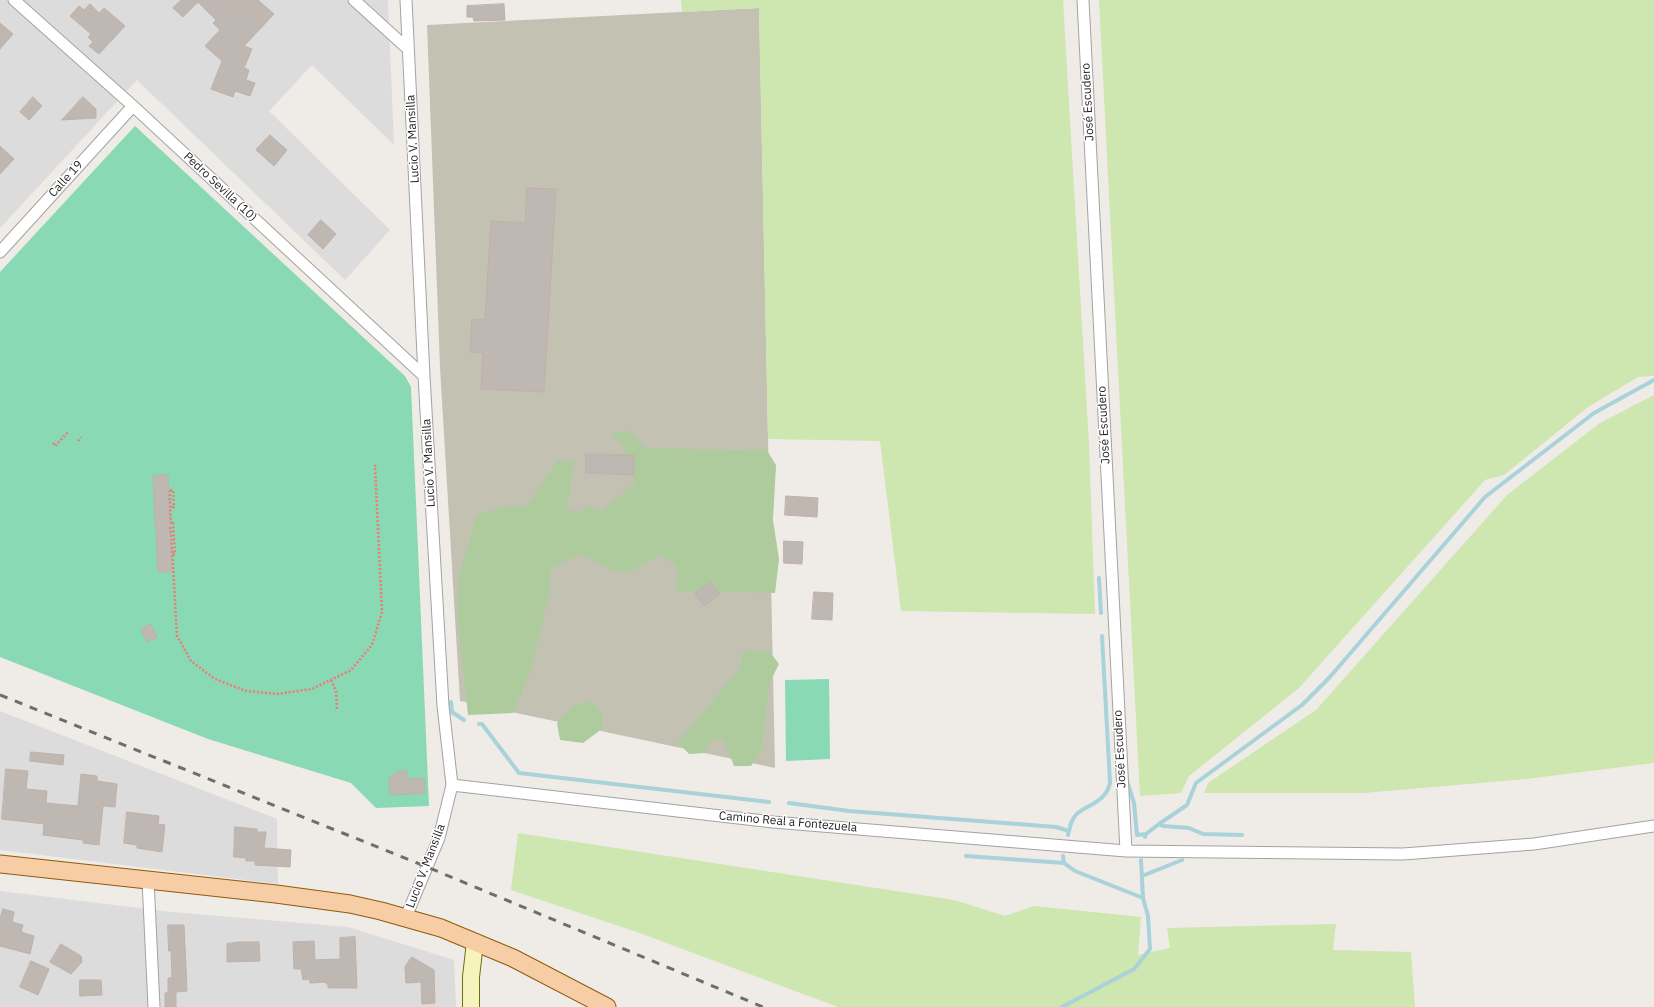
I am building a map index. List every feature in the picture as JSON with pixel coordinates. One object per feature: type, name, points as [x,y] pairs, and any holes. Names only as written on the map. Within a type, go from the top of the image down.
[{"type":"main road","points":[[0,864],[324,900],[350,904],[406,917],[441,928],[513,958],[607,1007]]},
{"type":"main road","points":[[471,1007],[471,977],[475,942]]},
{"type":"street","name":"Pedro Sevilla (10)","points":[[14,0],[133,106],[424,376]]},
{"type":"street","points":[[354,0],[408,49]]},
{"type":"street","name":"Lucio V. Mansilla","points":[[406,0],[424,376],[443,706],[452,785],[439,838],[406,917]]},
{"type":"street","name":"José Escudero","points":[[1083,0],[1126,851]]},
{"type":"street","name":"Calle 19","points":[[0,252],[133,106]]},
{"type":"street","name":"Camino Real a Fontezuela","points":[[452,785],[773,822],[1126,851],[1403,854],[1534,844],[1654,826]]},
{"type":"street","points":[[148,880],[154,1007]]},
{"type":"path","points":[[53,443],[55,446],[68,432]]},
{"type":"path","points":[[78,441],[82,437]]},
{"type":"path","points":[[170,507],[174,507],[173,490],[170,490],[169,499],[171,524],[173,524],[171,547],[177,636],[190,660],[215,680],[246,691],[277,694],[312,689],[352,670],[372,645],[382,612],[376,466]]},
{"type":"path","points":[[170,527],[175,554],[172,554]]},
{"type":"path","points":[[331,680],[336,691],[337,710]]},
{"type":"shaded area","points":[[0,0],[388,0],[394,145],[312,65],[269,111],[390,230],[345,280],[137,80],[0,228]]},
{"type":"shaded area","points":[[759,8],[775,768],[460,701],[440,367],[427,25]]},
{"type":"shaded area","points":[[0,711],[277,819],[278,884],[0,850]]},
{"type":"shaded area","points":[[0,891],[172,912],[348,927],[454,960],[456,1007],[0,1007]]},
{"type":"green space","points":[[681,0],[1063,0],[1089,445],[1095,614],[901,611],[880,441],[768,439],[759,8],[682,12]]},
{"type":"green space","points":[[1099,0],[1654,0],[1654,376],[1638,377],[1588,407],[1504,475],[1485,480],[1299,688],[1189,776],[1181,793],[1140,796]]},
{"type":"green space","points":[[135,126],[405,376],[411,387],[429,806],[376,808],[351,783],[208,739],[0,657],[0,272]]},
{"type":"green space","points":[[1654,395],[1654,763],[1526,779],[1364,793],[1204,793],[1208,783],[1316,710],[1507,495],[1600,423]]},
{"type":"green space","points":[[630,431],[645,448],[737,450],[766,449],[776,465],[773,520],[779,559],[775,593],[676,591],[677,566],[661,555],[635,569],[618,573],[581,554],[551,568],[549,595],[530,673],[513,713],[468,715],[458,619],[459,574],[477,515],[503,507],[527,505],[558,460],[574,461],[567,507],[576,514],[588,506],[601,511],[635,483],[624,448],[612,433]]},
{"type":"green space","points":[[743,651],[770,652],[779,664],[770,682],[761,750],[751,766],[734,766],[723,738],[710,741],[705,753],[689,754],[678,742],[740,668]]},
{"type":"green space","points":[[829,679],[830,759],[786,761],[785,680]]},
{"type":"green space","points":[[591,701],[602,713],[603,728],[583,743],[560,740],[557,723],[572,706]]},
{"type":"green space","points":[[518,833],[954,900],[1005,916],[1034,906],[1141,917],[1138,955],[1170,948],[1167,928],[1336,924],[1333,950],[1411,952],[1415,1007],[838,1007],[637,932],[511,890]]},
{"type":"building","points":[[181,0],[258,0],[274,14],[244,46],[252,49],[244,68],[249,70],[246,80],[255,83],[250,96],[235,91],[233,97],[211,89],[222,61],[205,46],[220,30],[213,23],[216,20],[198,2],[183,17],[173,8]]},
{"type":"building","points":[[90,4],[99,13],[104,8],[125,26],[99,54],[89,46],[93,42],[88,37],[91,34],[70,16],[79,6],[84,10]]},
{"type":"building","points":[[504,4],[505,20],[474,21],[473,17],[467,17],[467,6]]},
{"type":"building","points":[[0,23],[13,34],[0,49]]},
{"type":"building","points":[[33,97],[42,106],[29,120],[20,112]]},
{"type":"building","points":[[83,97],[96,109],[96,118],[62,120]]},
{"type":"building","points":[[270,135],[287,150],[274,166],[256,150]]},
{"type":"building","points":[[0,146],[14,159],[0,174]]},
{"type":"building","points":[[527,188],[556,189],[544,392],[481,389],[483,353],[470,352],[472,319],[485,320],[491,221],[525,223]]},
{"type":"building","points":[[321,220],[336,234],[323,249],[308,235]]},
{"type":"building","points":[[586,454],[634,455],[634,475],[586,473]]},
{"type":"building","points":[[168,475],[172,572],[158,572],[153,476]]},
{"type":"building","points":[[786,496],[818,498],[817,517],[785,515]]},
{"type":"building","points":[[784,541],[803,542],[802,564],[784,563]]},
{"type":"building","points":[[711,583],[720,594],[704,606],[695,594]]},
{"type":"building","points":[[814,592],[833,593],[832,620],[812,619]]},
{"type":"building","points":[[151,624],[157,637],[147,642],[141,629]]},
{"type":"building","points":[[31,752],[64,755],[63,765],[30,761]]},
{"type":"building","points":[[6,769],[28,771],[26,789],[47,791],[46,803],[78,806],[81,774],[97,776],[97,781],[117,784],[115,807],[103,806],[99,845],[83,843],[83,840],[43,835],[44,824],[2,819]]},
{"type":"building","points":[[398,771],[407,771],[407,779],[424,778],[425,793],[390,795],[389,779]]},
{"type":"building","points":[[127,812],[159,816],[158,824],[165,825],[162,852],[137,848],[137,845],[124,843]]},
{"type":"building","points":[[235,827],[257,829],[257,832],[266,832],[264,848],[291,850],[290,867],[255,865],[255,861],[246,861],[246,858],[234,857]]},
{"type":"building","points":[[3,909],[14,912],[12,922],[23,925],[21,932],[34,936],[30,954],[0,946],[0,919]]},
{"type":"building","points":[[168,925],[184,925],[187,991],[176,992],[176,1007],[165,1007],[165,993],[173,992],[168,992],[168,978],[172,978]]},
{"type":"building","points":[[355,937],[357,988],[328,988],[328,984],[326,984],[326,982],[310,983],[309,979],[303,980],[301,969],[294,969],[293,942],[314,941],[315,960],[340,959],[340,938]]},
{"type":"building","points":[[239,942],[259,942],[260,961],[227,962],[227,944]]},
{"type":"building","points":[[61,944],[81,956],[82,962],[71,974],[50,962]]},
{"type":"building","points":[[412,957],[434,970],[435,1003],[422,1004],[421,982],[406,983],[405,967]]},
{"type":"building","points":[[31,961],[49,969],[38,995],[20,987]]},
{"type":"building","points":[[80,980],[101,980],[102,995],[80,996]]},
{"type":"waterway","points":[[1145,837],[1146,834],[1159,824],[1187,805],[1196,783],[1302,705],[1329,678],[1485,497],[1594,413],[1654,380]]},
{"type":"waterway","points":[[1099,578],[1101,613]]},
{"type":"waterway","points":[[1069,831],[1071,822],[1075,816],[1100,799],[1107,791],[1110,783],[1102,636]]},
{"type":"waterway","points":[[451,702],[452,712],[464,720]]},
{"type":"waterway","points":[[479,724],[482,724],[519,773],[769,802]]},
{"type":"waterway","points":[[1128,784],[1134,803],[1137,835],[1146,834]]},
{"type":"waterway","points":[[789,803],[849,811],[1056,827],[1069,831],[1068,835]]},
{"type":"waterway","points":[[1159,824],[1163,826],[1189,828],[1203,834],[1242,835]]},
{"type":"waterway","points":[[966,856],[1064,863],[1075,871],[1143,898]]},
{"type":"waterway","points":[[1063,856],[1064,863]]},
{"type":"waterway","points":[[1062,1007],[1134,969],[1150,949],[1148,916],[1143,898],[1141,860]]},
{"type":"waterway","points":[[1142,876],[1182,860]]},
{"type":"railway","points":[[0,695],[427,867],[763,1007]]}]
